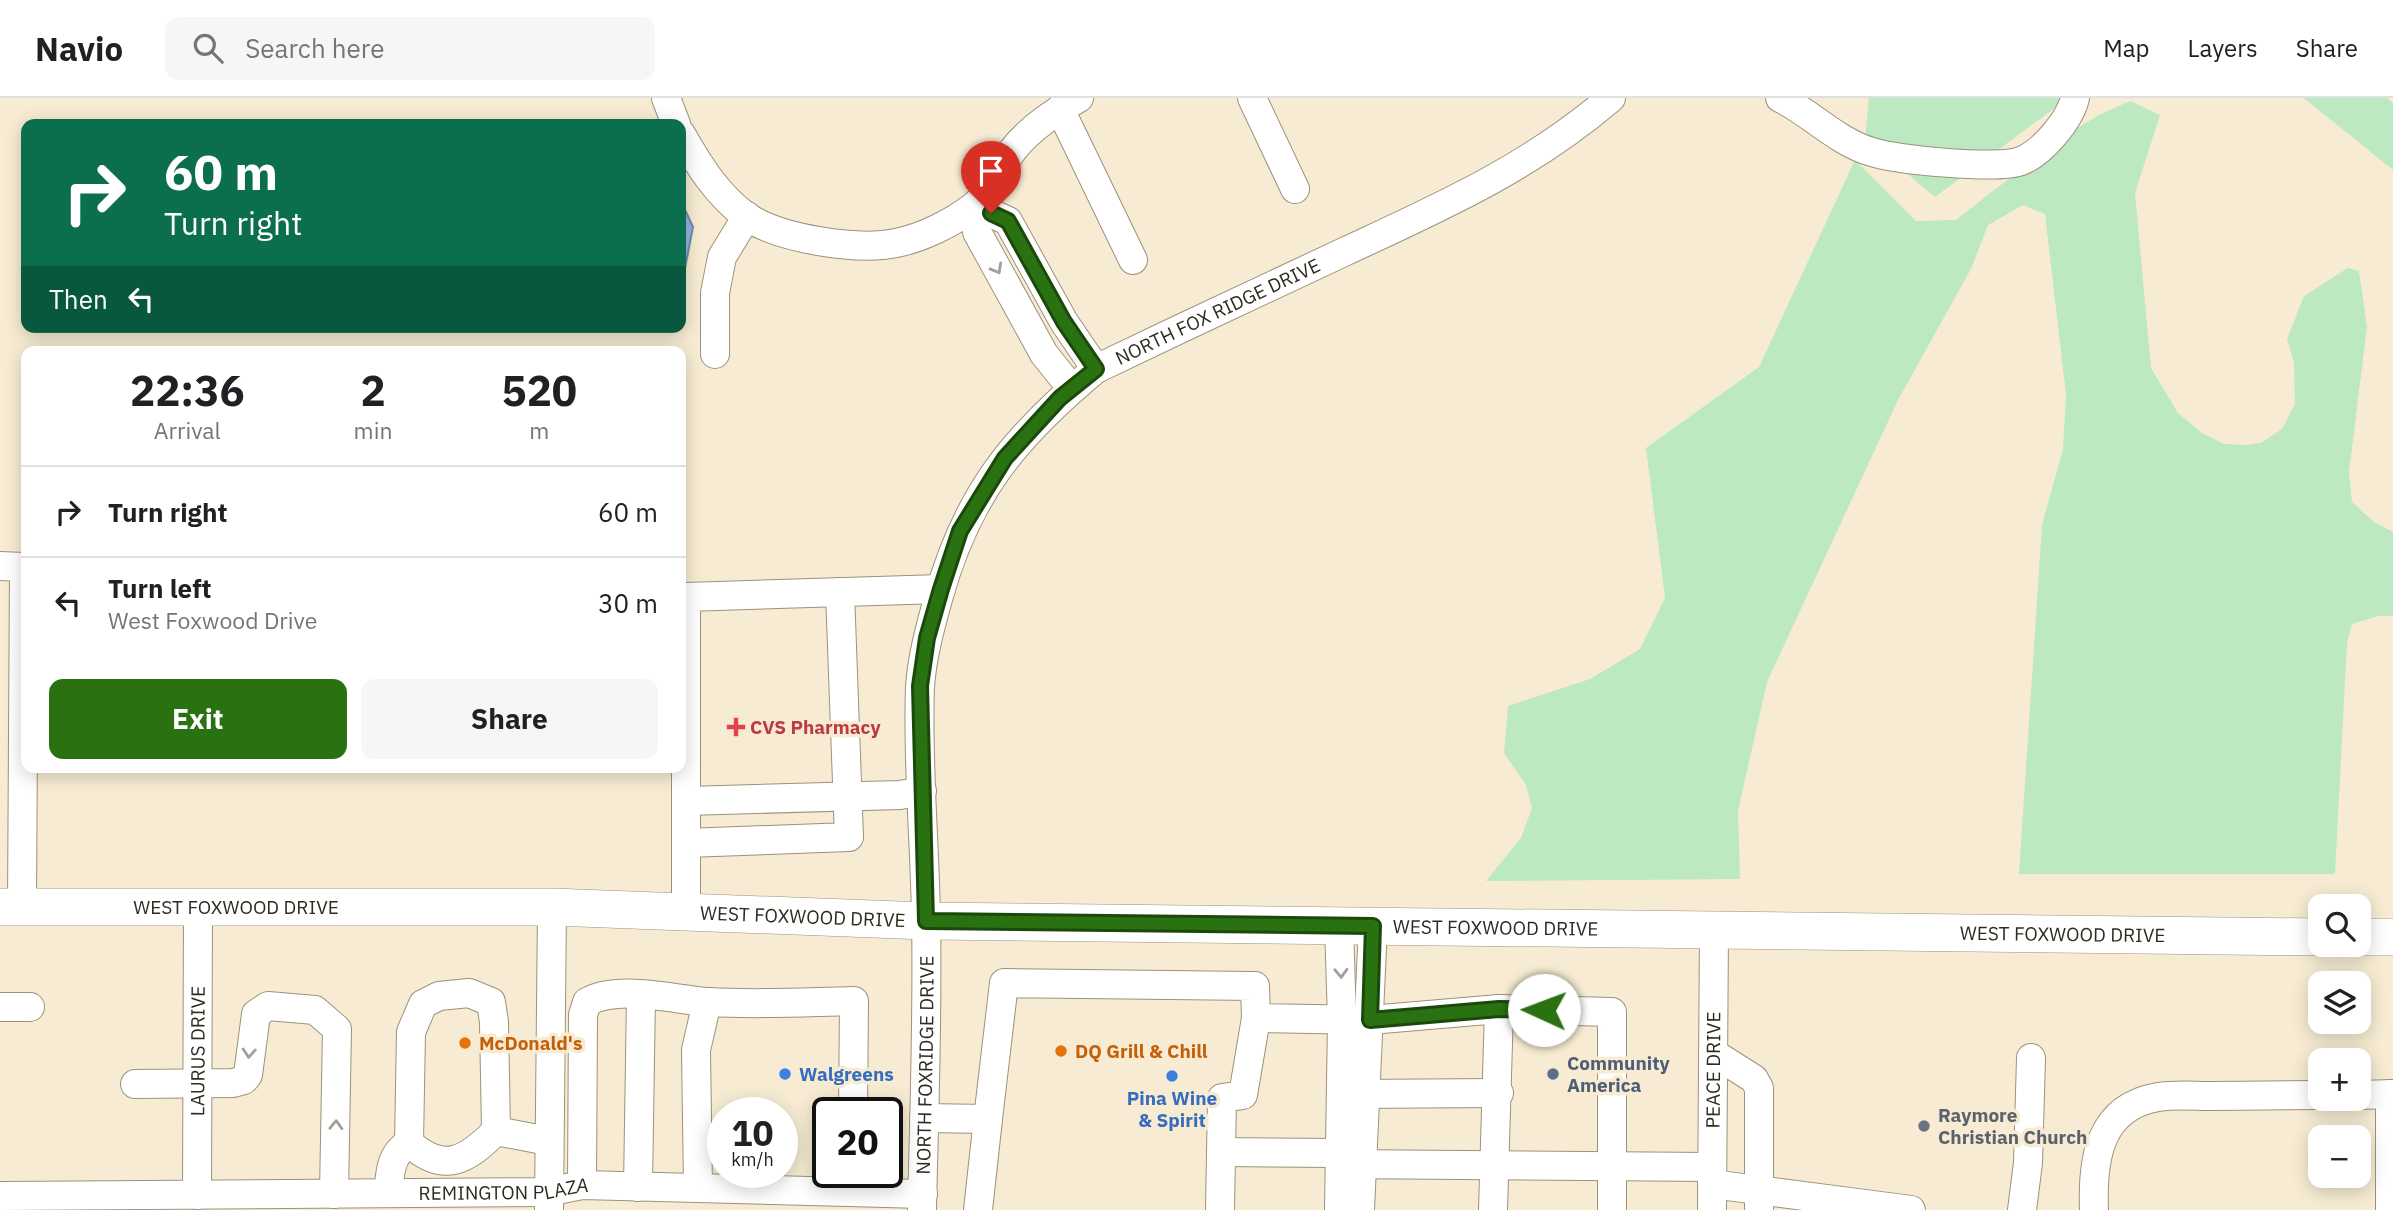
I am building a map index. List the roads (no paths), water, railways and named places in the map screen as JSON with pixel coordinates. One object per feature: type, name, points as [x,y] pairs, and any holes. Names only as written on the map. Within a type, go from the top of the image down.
[{"type":"main road","name":"WEST FOXWOOD DRIVE","points":[[11,907],[552,906],[926,921],[2308,937]]},
{"type":"main road","points":[[2371,937],[2393,937]]},
{"type":"street","points":[[666,98],[674,119]]},
{"type":"street","points":[[1252,98],[1295,189]]},
{"type":"street","name":"NORTH FOX RIDGE DRIVE","points":[[926,921],[920,686],[927,638],[960,531],[979,495],[1005,458],[1072,389],[1096,369],[1467,194],[1568,135],[1611,98]]},
{"type":"street","points":[[1780,98],[1814,122],[1871,152],[1930,160],[1997,164],[2021,161],[2044,144],[2067,120],[2075,98]]},
{"type":"street","points":[[686,143],[703,174],[747,216],[780,232],[863,245],[896,243],[935,229],[975,206],[1014,148],[1070,103],[1133,260]]},
{"type":"street","points":[[975,206],[1008,221],[1064,322],[1096,369]]},
{"type":"street","points":[[975,206],[977,232],[1044,354],[1072,389]]},
{"type":"street","points":[[715,354],[715,293],[722,257],[747,216]]},
{"type":"street","points":[[11,907],[17,567]]},
{"type":"street","points":[[686,912],[686,597],[941,589]]},
{"type":"street","points":[[686,844],[849,837],[840,592]]},
{"type":"street","points":[[686,801],[922,791]]},
{"type":"street","points":[[548,1201],[552,906]]},
{"type":"street","name":"LAURUS DRIVE","points":[[197,1195],[198,908]]},
{"type":"street","name":"NORTH FOXRIDGE DRIVE","points":[[923,1202],[926,921]]},
{"type":"street","points":[[1339,1210],[1353,1094],[1356,926]]},
{"type":"street","name":"PEACE DRIVE","points":[[1712,1187],[1714,930]]},
{"type":"street","points":[[978,1210],[1004,983],[1255,986],[1256,1018],[1243,1095],[1222,1098],[1220,1210]]},
{"type":"street","points":[[409,1143],[411,1032],[423,1004],[439,996],[469,993],[491,1002],[496,1131]]},
{"type":"street","points":[[582,1185],[583,1015],[587,1002],[599,995],[676,996],[707,1002],[854,1001],[853,1097]]},
{"type":"street","points":[[638,1187],[641,996]]},
{"type":"street","points":[[698,1188],[696,1050],[707,1002]]},
{"type":"street","points":[[135,1084],[233,1083],[244,1080],[248,1075],[251,1034],[256,1014],[268,1006],[315,1010],[337,1030],[334,1194]]},
{"type":"street","points":[[0,1007],[30,1007]]},
{"type":"street","points":[[1493,1210],[1499,1093],[1499,1009]]},
{"type":"street","points":[[1256,1018],[1356,1020],[1499,1009],[1612,1012],[1612,1210]]},
{"type":"street","points":[[1713,1053],[1754,1079],[1759,1087],[1759,1200]]},
{"type":"street","points":[[2022,1210],[2028,1163],[2031,1058]]},
{"type":"street","points":[[1353,1094],[1499,1093]]},
{"type":"street","points":[[2371,1095],[2392,1094],[2390,1210]]},
{"type":"street","points":[[2094,1210],[2095,1167],[2099,1150],[2106,1130],[2128,1108],[2160,1097],[2308,1095]]},
{"type":"street","points":[[924,1118],[988,1119]]},
{"type":"street","points":[[496,1131],[548,1140]]},
{"type":"street","points":[[409,1143],[431,1160],[448,1161],[469,1155],[496,1131]]},
{"type":"street","points":[[389,1193],[393,1162],[401,1147],[409,1143]]},
{"type":"street","points":[[1221,1152],[1496,1166],[1614,1166],[1759,1200],[1910,1210]]},
{"type":"street","points":[[1347,1160],[1360,1210]]},
{"type":"street","name":"REMINGTON PLAZA","points":[[0,1196],[150,1203],[197,1195],[302,1202],[334,1194],[389,1193],[484,1201],[548,1201],[582,1185],[853,1192],[923,1202]]},
{"type":"water","points":[[686,212],[693,227],[686,263]]},
{"type":"place","name":"CVS Pharmacy","points":[[736,727]]},
{"type":"place","name":"McDonald's","points":[[465,1043]]},
{"type":"place","name":"DQ Grill & Chill","points":[[1061,1051]]},
{"type":"place","name":"Walgreens","points":[[785,1074]]},
{"type":"place","name":"Community America","points":[[1553,1074]]},
{"type":"place","name":"Pina Wine & Spirit","points":[[1172,1076]]},
{"type":"place","name":"Raymore Christian Church","points":[[1924,1126]]}]
